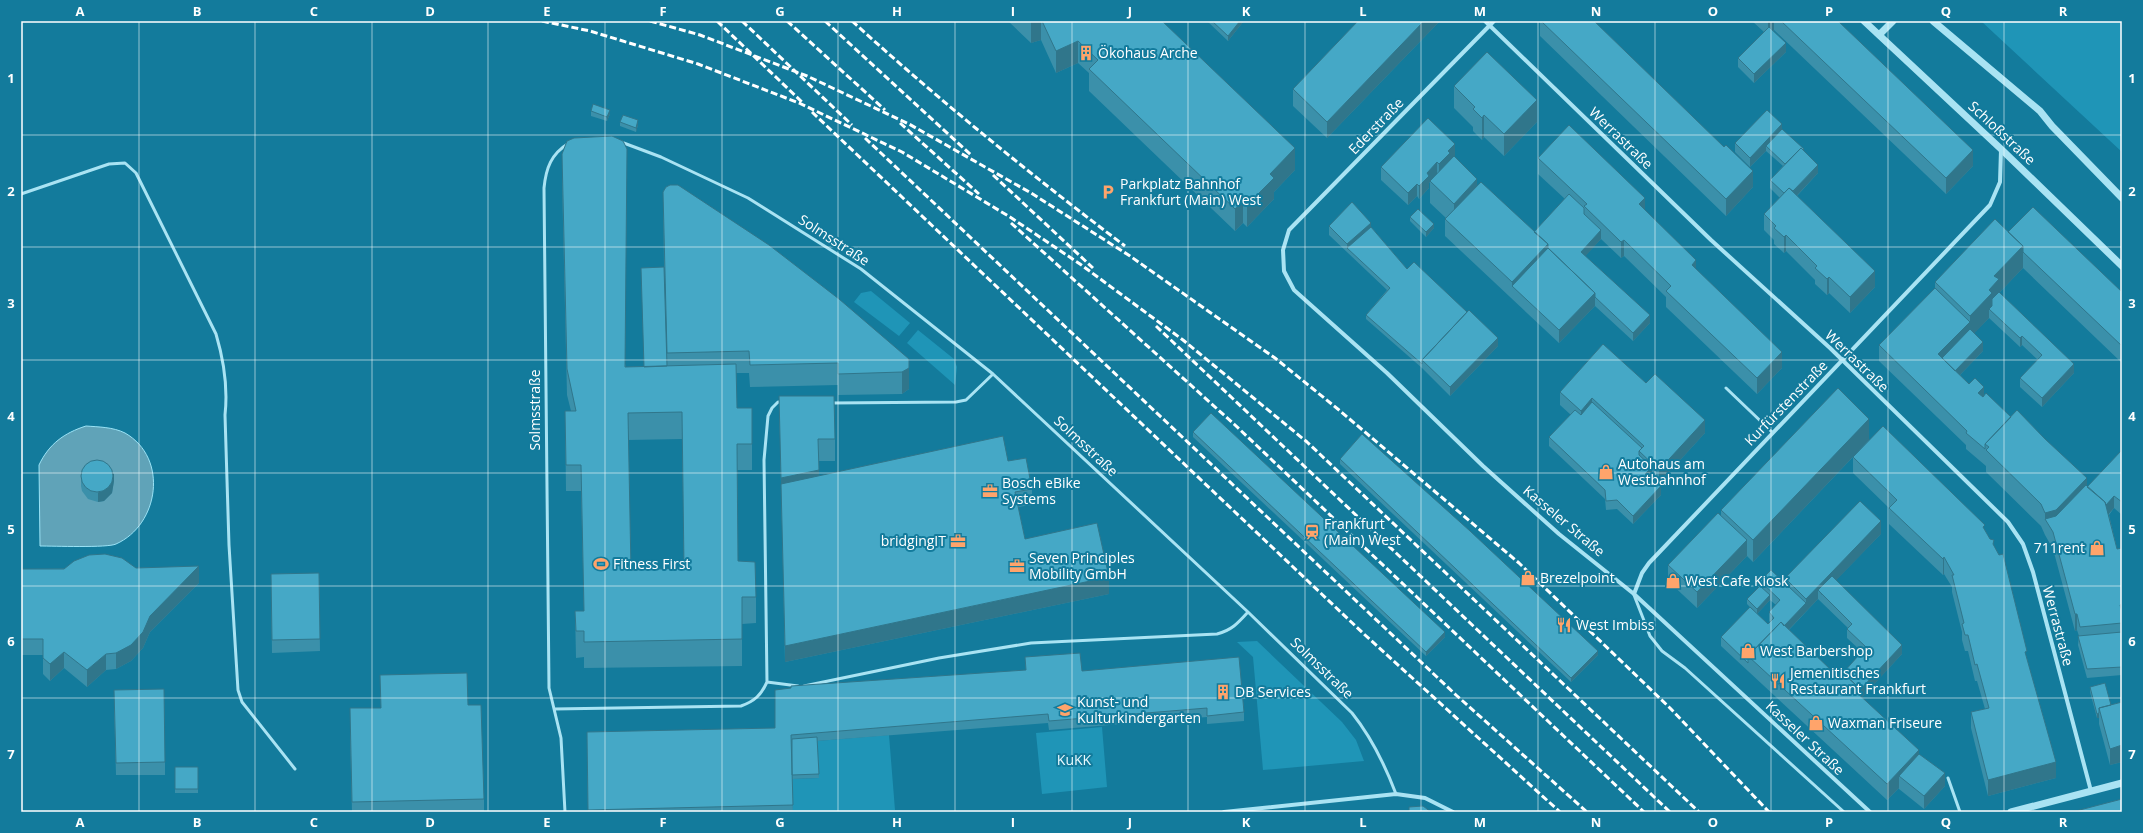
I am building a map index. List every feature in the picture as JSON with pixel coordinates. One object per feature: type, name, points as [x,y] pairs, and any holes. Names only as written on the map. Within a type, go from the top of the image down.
[{"type":"street","name":"Werrastraße","points":[[1485,21],[1711,240],[1842,361],[1998,512],[2023,544],[2033,572],[2091,791]]},
{"type":"street","name":"Ederstraße","points":[[1283,250],[1289,230],[1494,21]]},
{"type":"street","name":"Schloßstraße","points":[[1864,21],[2001,149],[2122,266]]},
{"type":"street","points":[[1879,35],[1893,21]]},
{"type":"street","points":[[1933,21],[2040,111],[2052,126],[2122,198]]},
{"type":"street","name":"Kurfürstenstraße","points":[[1634,594],[1642,573],[1649,563],[1990,204],[2000,182],[2001,149]]},
{"type":"street","name":"Kasseler Straße","points":[[1283,250],[1284,271],[1294,290],[1320,315],[1387,373],[1483,466],[1559,534],[1634,594],[1870,812]]},
{"type":"street","points":[[2011,812],[2122,783]]},
{"type":"street","points":[[1224,812],[1396,794],[1425,798],[1453,812]]},
{"type":"lane","name":"Solmsstraße","points":[[615,140],[661,157],[748,198],[861,269],[993,374],[1248,612],[1352,713],[1361,725],[1386,767],[1396,794]]},
{"type":"lane","name":"Solmsstraße","points":[[564,812],[561,738],[549,688],[544,188],[548,165],[553,156],[559,149],[573,141]]},
{"type":"lane","points":[[21,194],[109,164],[125,163],[136,174],[216,334],[221,353],[227,396],[225,415],[229,538],[238,690],[242,702],[295,770]]},
{"type":"lane","points":[[830,403],[956,402],[966,400],[993,374]]},
{"type":"lane","points":[[1726,388],[1772,432]]},
{"type":"lane","points":[[554,709],[742,706],[753,702],[761,694],[767,682],[764,460],[768,416],[772,408],[778,402],[788,400]]},
{"type":"lane","points":[[1634,594],[1650,636],[1662,651],[1685,668],[1844,812]]},
{"type":"lane","points":[[767,682],[802,686],[939,658],[1031,643],[1217,634],[1228,631],[1236,626],[1248,612]]},
{"type":"lane","points":[[1948,778],[1960,812]]},
{"type":"green space","points":[[1981,21],[2122,21],[2122,152]]},
{"type":"green space","points":[[871,291],[910,323],[899,336],[854,302],[861,293]]},
{"type":"green space","points":[[918,330],[954,359],[957,367],[955,385],[907,343]]},
{"type":"green space","points":[[1257,641],[1342,722],[1356,740],[1364,761],[1263,770],[1253,657],[1237,642]]},
{"type":"green space","name":"KuKK","points":[[1102,727],[1107,787],[1042,794],[1036,733]]},
{"type":"green space","points":[[889,735],[895,810],[876,812],[793,812],[792,779],[819,778],[817,741]]},
{"type":"shaded area","points":[[86,426],[120,431],[139,444],[148,458],[153,474],[153,491],[149,507],[142,522],[131,535],[116,544],[92,546],[40,546],[39,465],[47,451],[58,440],[71,432]]},
{"type":"building","points":[[1042,21],[1162,21],[1295,148],[1270,174],[1274,178],[1247,205],[1243,202],[1235,209],[1089,69],[1098,60],[1078,41],[1056,51]]},
{"type":"building","points":[[1212,21],[1240,21],[1228,36]]},
{"type":"building","points":[[1358,21],[1424,21],[1327,122],[1293,89]]},
{"type":"building","points":[[1541,21],[1594,21],[1724,147],[1726,145],[1753,171],[1726,199]]},
{"type":"building","points":[[1781,21],[1838,21],[1973,150],[1946,178]]},
{"type":"building","points":[[1769,27],[1786,43],[1754,74],[1738,58]]},
{"type":"building","points":[[1487,52],[1537,100],[1504,134],[1484,115],[1482,118],[1473,109],[1475,107],[1454,86]]},
{"type":"building","points":[[593,104],[610,110],[607,117],[591,111]]},
{"type":"building","points":[[1767,110],[1782,124],[1750,158],[1735,143]]},
{"type":"building","points":[[623,115],[638,120],[636,128],[620,122]]},
{"type":"building","points":[[1428,118],[1455,144],[1448,151],[1450,153],[1439,164],[1437,162],[1427,173],[1429,176],[1419,186],[1417,184],[1408,193],[1381,167]]},
{"type":"building","points":[[1569,125],[1645,198],[1639,204],[1696,260],[1692,265],[1782,352],[1757,378],[1666,291],[1671,286],[1624,240],[1621,242],[1584,206],[1587,204],[1538,158]]},
{"type":"building","points":[[1782,129],[1804,149],[1803,150],[1801,148],[1785,164],[1766,146]]},
{"type":"building","points":[[612,136],[623,141],[627,149],[625,367],[736,364],[737,408],[752,408],[752,444],[737,444],[738,561],[755,562],[756,597],[742,597],[742,639],[584,642],[584,631],[576,631],[575,611],[584,611],[581,465],[566,465],[565,411],[576,411],[567,369],[562,154],[567,141],[574,138]],"holes":[[[682,412],[684,568],[631,570],[628,413]]]},
{"type":"building","points":[[1801,148],[1818,165],[1793,191],[1789,188],[1784,193],[1770,180]]},
{"type":"building","points":[[1454,156],[1477,179],[1454,204],[1430,181]]},
{"type":"building","points":[[1481,182],[1548,244],[1512,282],[1445,219]]},
{"type":"building","points":[[670,185],[678,185],[769,245],[839,299],[909,359],[909,368],[902,372],[838,374],[838,363],[750,365],[749,351],[667,353],[663,192],[666,187]]},
{"type":"building","points":[[1789,188],[1875,271],[1850,297],[1829,277],[1827,279],[1815,268],[1817,266],[1786,235],[1784,237],[1774,228],[1776,226],[1764,214]]},
{"type":"building","points":[[1569,194],[1584,208],[1584,214],[1601,230],[1581,252],[1650,315],[1633,333],[1595,297],[1595,293],[1548,248],[1548,244],[1534,232]]},
{"type":"building","points":[[1352,202],[1371,223],[1347,244],[1329,226]]},
{"type":"building","points":[[2033,207],[2122,292],[2122,346],[2023,252],[2023,246],[2008,232]]},
{"type":"building","points":[[1418,209],[1434,224],[1426,232],[1410,217]]},
{"type":"building","points":[[1995,219],[2023,246],[1994,276],[1999,279],[1989,290],[1992,293],[1970,316],[1935,282]]},
{"type":"building","points":[[1371,227],[1407,269],[1414,262],[1467,312],[1422,360],[1422,364],[1366,315],[1390,288],[1347,248]]},
{"type":"building","points":[[1548,248],[1595,293],[1559,330],[1512,286]]},
{"type":"building","points":[[664,267],[667,366],[644,367],[641,268]]},
{"type":"building","points":[[1935,288],[1970,322],[1938,354],[1969,384],[1975,378],[1984,387],[1978,393],[1983,397],[1986,393],[2011,417],[1985,444],[1985,449],[1966,433],[1967,431],[1879,345]]},
{"type":"building","points":[[1999,292],[2074,364],[2042,398],[2020,378],[2042,355],[2022,336],[2020,338],[1989,309],[1992,306],[1992,299]]},
{"type":"building","points":[[1469,310],[1498,338],[1450,387],[1422,360]]},
{"type":"building","points":[[1970,329],[1983,342],[1955,371],[1942,358]]},
{"type":"building","points":[[1603,344],[1646,383],[1655,374],[1705,420],[1659,470],[1639,451],[1644,446],[1592,398],[1581,411],[1560,392]]},
{"type":"building","points":[[1838,388],[1869,419],[1753,540],[1721,510]]},
{"type":"building","points":[[779,396],[834,396],[835,439],[818,439],[819,470],[781,478]]},
{"type":"building","points":[[1592,402],[1642,448],[1639,451],[1639,455],[1652,467],[1645,474],[1661,486],[1633,516],[1617,500],[1606,501],[1605,490],[1549,437],[1575,410],[1581,415]]},
{"type":"building","points":[[2017,410],[2045,439],[2087,478],[2056,510],[2045,513],[2041,504],[1986,450],[1989,447],[1985,444]]},
{"type":"building","points":[[1211,413],[1445,632],[1426,652],[1193,432]]},
{"type":"building","points":[[1883,426],[1985,525],[1983,527],[1990,539],[1994,540],[1993,544],[1999,555],[2003,554],[2027,651],[2025,652],[2056,762],[1988,780],[1971,712],[1989,708],[1977,664],[1975,665],[1968,635],[1965,635],[1962,624],[1964,623],[1952,575],[1954,575],[1944,557],[1943,559],[1889,508],[1897,500],[1853,457]]},
{"type":"building","points":[[1362,434],[1470,531],[1598,651],[1571,678],[1340,459]]},
{"type":"building","points":[[1003,436],[1008,461],[1026,458],[1032,489],[1015,492],[1025,539],[1097,523],[1109,577],[785,646],[781,484]]},
{"type":"building","points":[[2121,451],[2122,502],[2114,496],[2106,505],[2105,502],[2087,487]]},
{"type":"building","points":[[94,460],[100,460],[110,467],[113,476],[112,482],[106,489],[100,492],[94,492],[84,485],[81,479],[81,473],[88,463]]},
{"type":"building","points":[[2086,485],[2105,502],[2117,549],[2122,548],[2122,604],[2120,605],[2122,612],[2122,623],[2080,627],[2077,614],[2075,614],[2053,532],[2045,519],[2056,516]]},
{"type":"building","points":[[1860,501],[1881,521],[1806,599],[1785,578]]},
{"type":"building","points":[[1718,513],[1747,540],[1697,592],[1668,565]]},
{"type":"building","points":[[105,554],[122,558],[136,568],[199,566],[150,616],[143,632],[131,645],[116,653],[106,654],[87,670],[64,652],[50,664],[43,658],[43,639],[21,639],[21,569],[64,569],[74,561],[89,555]]},
{"type":"building","points":[[1771,570],[1806,603],[1784,626],[1781,622],[1748,656],[1748,663],[1721,637],[1750,607],[1768,624],[1774,618],[1769,612],[1780,600],[1760,581]]},
{"type":"building","points":[[319,573],[320,639],[272,640],[271,574]]},
{"type":"building","points":[[1832,576],[1902,645],[1857,693],[1857,686],[1843,673],[1866,647],[1847,629],[1852,624],[1818,590]]},
{"type":"building","points":[[1760,586],[1770,595],[1757,609],[1747,599]]},
{"type":"building","points":[[1781,622],[1832,671],[1836,667],[1839,669],[1857,686],[1854,690],[1919,750],[1887,784],[1748,656]]},
{"type":"building","points":[[2122,632],[2122,667],[2087,669],[2078,636]]},
{"type":"building","points":[[1080,653],[1082,671],[1239,657],[1244,712],[1207,716],[1207,708],[1049,721],[1048,714],[791,735],[793,805],[588,810],[587,732],[775,728],[775,690],[791,688],[791,686],[1026,670],[1025,657]]},
{"type":"building","points":[[467,673],[468,705],[481,705],[484,799],[352,802],[350,708],[381,708],[380,675]]},
{"type":"building","points":[[2105,683],[2111,705],[2099,708],[2099,713],[2097,714],[2090,687]]},
{"type":"building","points":[[164,689],[165,762],[116,763],[114,690]]},
{"type":"building","points":[[2122,702],[2122,745],[2110,749],[2099,708]]},
{"type":"building","points":[[817,737],[819,774],[792,775],[792,739]]},
{"type":"building","points":[[1919,754],[1945,773],[1924,796],[1899,776]]},
{"type":"building","points":[[175,767],[198,767],[198,789],[175,789]]},
{"type":"building","points":[[2122,799],[2122,812],[2072,812]]},
{"type":"building","points":[[1423,806],[1431,812],[1409,812],[1409,807]]},
{"type":"railway","points":[[542,21],[590,31],[698,64],[799,103],[902,152],[1010,217],[1080,264],[1183,340],[1307,442],[1699,812]]},
{"type":"railway","points":[[650,21],[700,35],[807,76],[909,124],[1031,193],[1130,256],[1275,358],[1339,410],[1519,563],[1670,708],[1769,812]]},
{"type":"railway","points":[[717,21],[802,102]]},
{"type":"railway","points":[[742,21],[852,125]]},
{"type":"railway","points":[[787,21],[885,110]]},
{"type":"railway","points":[[825,21],[971,155]]},
{"type":"railway","points":[[852,21],[918,80],[1055,192],[1125,246]]},
{"type":"railway","points":[[812,112],[1365,635],[1560,812]]},
{"type":"railway","points":[[900,123],[979,194]]},
{"type":"railway","points":[[865,138],[1456,695],[1587,812]]},
{"type":"railway","points":[[993,175],[1093,268]]},
{"type":"railway","points":[[1011,223],[1235,425],[1644,812]]},
{"type":"railway","points":[[1156,326],[1670,812]]},
{"type":"place","name":"Ökohaus Arche","points":[[1086,53]]},
{"type":"place","name":"Parkplatz Bahnhof Frankfurt (Main) West","points":[[1108,192]]},
{"type":"place","name":"Autohaus am Westbahnhof","points":[[1606,472]]},
{"type":"place","name":"Bosch eBike Systems","points":[[990,491]]},
{"type":"place","name":"Frankfurt (Main) West","points":[[1312,532]]},
{"type":"place","name":"bridgingIT","points":[[958,541]]},
{"type":"place","name":"711rent","points":[[2097,548]]},
{"type":"place","name":"Fitness First","points":[[601,564]]},
{"type":"place","name":"Seven Principles Mobility GmbH","points":[[1017,566]]},
{"type":"place","name":"Brezelpoint","points":[[1528,578]]},
{"type":"place","name":"West Cafe Kiosk","points":[[1673,581]]},
{"type":"place","name":"West Imbiss","points":[[1564,625]]},
{"type":"place","name":"West Barbershop","points":[[1748,651]]},
{"type":"place","name":"Jemenitisches Restaurant Frankfurt","points":[[1778,681]]},
{"type":"place","name":"DB Services","points":[[1223,692]]},
{"type":"place","name":"Kunst- und Kulturkindergarten","points":[[1065,710]]},
{"type":"place","name":"Waxman Friseure","points":[[1816,723]]}]
